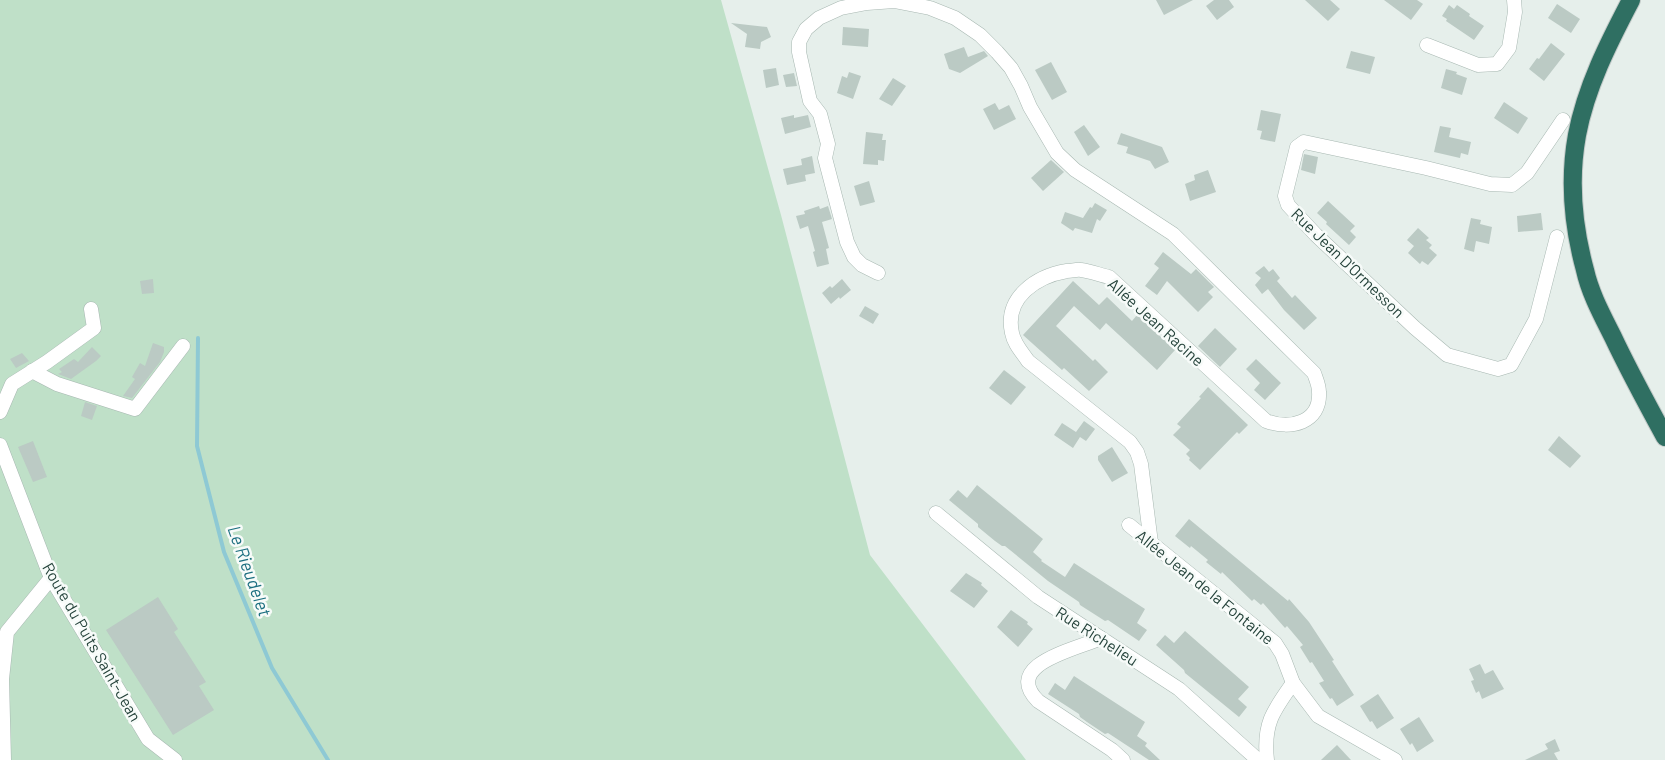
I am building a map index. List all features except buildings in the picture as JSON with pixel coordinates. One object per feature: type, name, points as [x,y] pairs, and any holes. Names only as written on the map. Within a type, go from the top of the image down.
[{"type":"highway","points":[[1631,0],[1602,58],[1577,134],[1573,176],[1575,219],[1585,271],[1602,316],[1665,437]]},
{"type":"street","points":[[1427,45],[1478,65],[1497,64],[1509,48],[1515,12],[1514,0]]},
{"type":"street","name":"Allée Jean Racine","points":[[878,273],[862,265],[854,257],[847,242],[825,158],[828,144],[820,114],[810,101],[799,52],[799,42],[806,29],[819,18],[841,8],[894,1],[930,8],[955,18],[980,35],[1011,68],[1029,107],[1057,153],[1075,170],[1173,234],[1314,373],[1319,392],[1314,411],[1298,424],[1278,425],[1266,421],[1109,277],[1081,269],[1055,273],[1025,289],[1016,302],[1012,314],[1011,332],[1018,347],[1028,361],[1130,442],[1137,452],[1141,464],[1151,543]]},
{"type":"street","name":"Rue Jean D'Ormesson","points":[[1557,237],[1536,320],[1511,365],[1498,369],[1446,356],[1316,235],[1288,205],[1285,196],[1297,147],[1304,142],[1490,184],[1512,185],[1527,173],[1563,120]]},
{"type":"street","points":[[0,412],[12,384],[94,328],[91,309]]},
{"type":"street","points":[[32,371],[57,384],[135,409],[183,346]]},
{"type":"street","name":"Route du Puits Saint-Jean","points":[[0,445],[51,578],[148,739],[175,760]]},
{"type":"street","name":"Rue Richelieu","points":[[936,513],[1038,597],[1179,689],[1258,760]]},
{"type":"street","name":"Allée Jean de la Fontaine","points":[[1129,525],[1275,644],[1282,654],[1293,683],[1318,716],[1395,760]]},
{"type":"street","points":[[4,760],[2,679],[7,633],[51,578]]},
{"type":"street","points":[[1101,638],[1068,650],[1035,667],[1030,672],[1028,685],[1030,693],[1038,701],[1112,750],[1123,760]]},
{"type":"street","points":[[1267,760],[1267,728],[1274,710],[1293,683]]},
{"type":"green space","points":[[0,0],[721,0],[781,215],[870,555],[1026,760],[0,760]]},
{"type":"waterway","name":"Le Rieudelet","points":[[198,338],[197,446],[224,552],[272,668],[328,760]]}]
